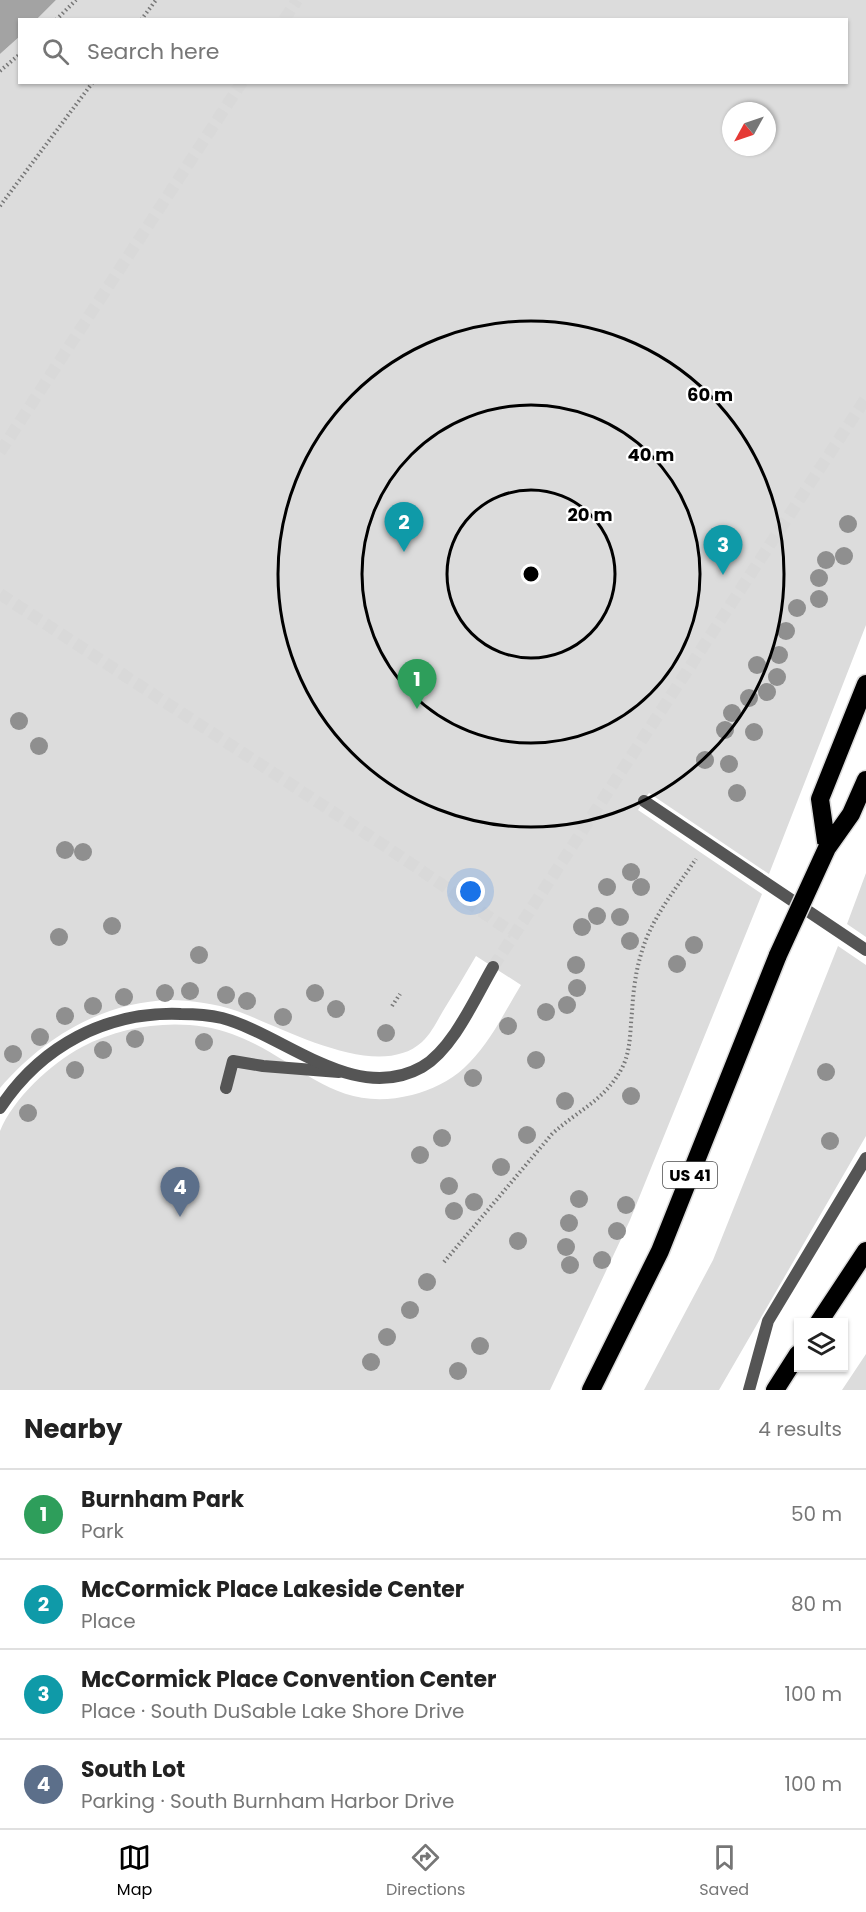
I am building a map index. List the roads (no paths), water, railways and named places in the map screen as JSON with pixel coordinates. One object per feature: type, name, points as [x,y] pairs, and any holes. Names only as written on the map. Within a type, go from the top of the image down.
[{"type":"highway","points":[[828,848],[820,799],[866,684]]},
{"type":"highway","name":"US 41","points":[[591,1390],[660,1251],[778,955],[828,848],[851,814],[866,780]]},
{"type":"highway","points":[[822,1318],[866,1251]]},
{"type":"highway","points":[[775,1390],[794,1360]]},
{"type":"street","points":[[644,801],[866,950]]},
{"type":"street","points":[[226,1088],[233,1061],[343,1073],[375,1079],[399,1077],[423,1066],[448,1043],[493,967]]},
{"type":"street","points":[[0,1108],[14,1086],[41,1060],[66,1043],[99,1026],[131,1017],[163,1013],[221,1018],[252,1029],[343,1073]]},
{"type":"street","points":[[749,1390],[768,1321],[866,1158]]},
{"type":"tunnel","points":[[285,18],[297,0]]},
{"type":"tunnel","points":[[0,452],[241,84]]},
{"type":"tunnel","points":[[493,967],[866,398]]},
{"type":"tunnel","points":[[0,594],[385,846],[513,933]]},
{"type":"place","name":"McCormick Place Lakeside Center","points":[[404,552]]},
{"type":"place","name":"McCormick Place Convention Center","points":[[723,575]]},
{"type":"place","name":"Burnham Park","points":[[417,709]]},
{"type":"place","name":"South Lot","points":[[180,1217]]}]
